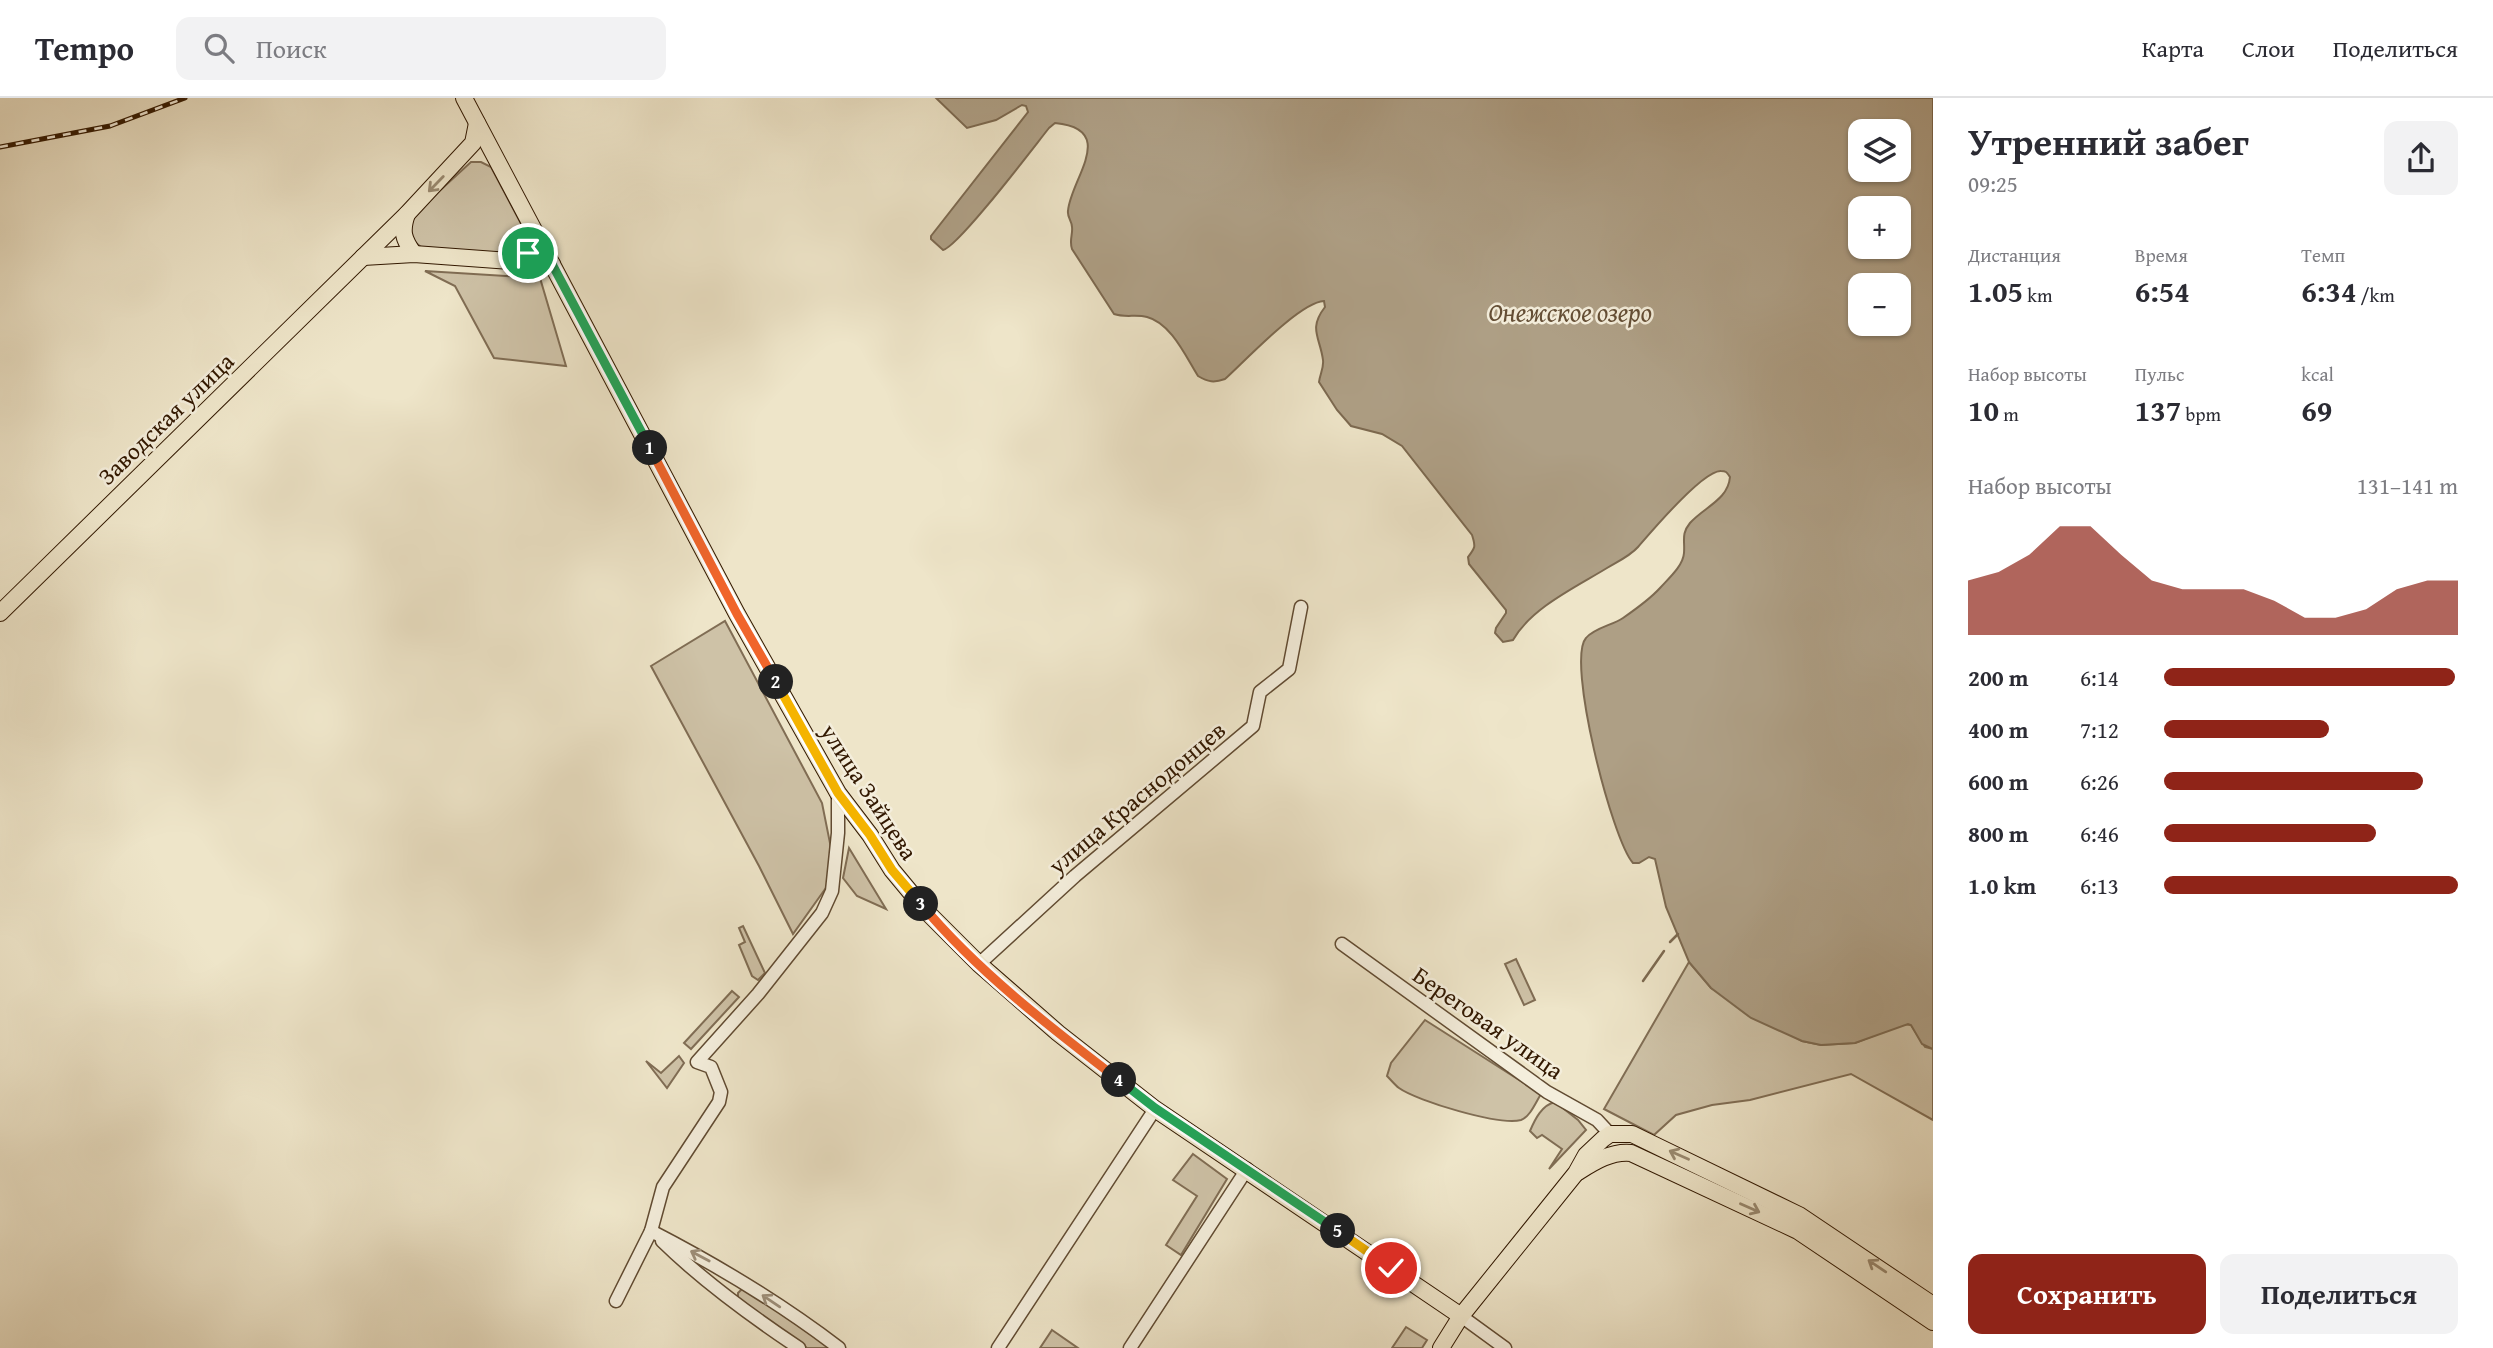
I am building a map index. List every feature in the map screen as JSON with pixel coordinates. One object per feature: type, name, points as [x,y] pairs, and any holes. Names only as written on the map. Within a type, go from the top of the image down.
[{"type":"main road","name":"улица Зайцева","points":[[464,98],[737,614],[838,793],[892,870],[926,911],[979,964],[1058,1033],[1155,1108],[1461,1316]]},
{"type":"main road","points":[[464,155],[473,143],[477,123]]},
{"type":"main road","points":[[464,155],[487,155],[497,163]]},
{"type":"main road","name":"Заводская улица","points":[[0,613],[464,155]]},
{"type":"main road","points":[[407,214],[402,229],[414,254]]},
{"type":"main road","points":[[513,261],[528,253],[535,233]]},
{"type":"main road","points":[[363,257],[414,254],[552,264]]},
{"type":"main road","points":[[1615,1133],[1608,1146],[1618,1154]]},
{"type":"main road","points":[[1441,1348],[1461,1316],[1576,1173],[1586,1155],[1615,1133],[1632,1134],[1799,1215],[1933,1305]]},
{"type":"main road","points":[[1576,1173],[1604,1158],[1631,1153],[1798,1231],[1933,1322]]},
{"type":"street","name":"улица Краснодонцев","points":[[979,964],[1075,876],[1253,726],[1260,692],[1289,670],[1301,607]]},
{"type":"street","points":[[615,1301],[651,1231],[663,1187],[719,1102],[721,1092],[711,1067],[697,1062],[790,954],[822,913],[832,891],[838,833],[838,793]]},
{"type":"street","name":"Береговая улица","points":[[1342,944],[1547,1092],[1615,1133]]},
{"type":"street","points":[[998,1348],[1155,1108]]},
{"type":"street","points":[[1130,1348],[1247,1169]]},
{"type":"street","points":[[651,1231],[747,1284],[839,1348]]},
{"type":"street","points":[[651,1231],[683,1262],[799,1348]]},
{"type":"street","points":[[732,1300],[735,1287],[747,1284]]},
{"type":"street","name":"улица Зайцева","points":[[1461,1316],[1505,1348]]},
{"type":"shaded area","points":[[471,162],[481,162],[491,167],[527,235],[518,252],[511,255],[421,247],[410,238],[411,217]]},
{"type":"shaded area","points":[[425,271],[540,278],[566,366],[494,358],[455,286]]},
{"type":"shaded area","points":[[725,621],[822,803],[831,848],[828,885],[793,934],[651,666]]},
{"type":"shaded area","points":[[849,848],[886,909],[857,896],[843,878]]},
{"type":"shaded area","points":[[743,926],[765,973],[758,980],[752,976],[739,945],[745,942],[739,928]]},
{"type":"shaded area","points":[[1516,959],[1535,1000],[1524,1005],[1505,964]]},
{"type":"shaded area","points":[[1689,962],[1711,988],[1802,1041],[1821,1045],[1855,1043],[1903,1024],[1911,1025],[1925,1047],[1933,1049],[1933,1120],[1851,1074],[1750,1100],[1712,1105],[1676,1115],[1654,1135],[1604,1109]]},
{"type":"shaded area","points":[[732,991],[739,997],[691,1049],[684,1043]]},
{"type":"shaded area","points":[[1425,1020],[1541,1094],[1527,1116],[1521,1120],[1510,1121],[1478,1116],[1423,1099],[1399,1088],[1387,1076],[1391,1063]]},
{"type":"shaded area","points":[[679,1056],[684,1063],[667,1088],[646,1061],[661,1073]]},
{"type":"shaded area","points":[[1555,1102],[1586,1130],[1549,1169],[1562,1149],[1542,1135],[1537,1138],[1530,1131],[1543,1109]]},
{"type":"shaded area","points":[[1193,1154],[1227,1179],[1181,1255],[1166,1245],[1197,1196],[1173,1180]]},
{"type":"shaded area","points":[[742,1289],[748,1290],[830,1348],[807,1348],[738,1299],[738,1293]]},
{"type":"shaded area","points":[[1406,1327],[1427,1340],[1422,1348],[1392,1348]]},
{"type":"shaded area","points":[[1052,1330],[1078,1348],[1040,1348]]},
{"type":"water","name":"Онежское озеро","points":[[936,98],[1933,98],[1933,1049],[1922,1044],[1908,1024],[1855,1043],[1821,1045],[1802,1041],[1751,1018],[1711,988],[1689,962],[1666,907],[1655,859],[1649,857],[1639,863],[1633,863],[1614,821],[1594,750],[1582,679],[1581,653],[1586,638],[1638,607],[1675,572],[1683,558],[1687,527],[1725,492],[1730,477],[1727,472],[1713,473],[1702,480],[1631,553],[1542,608],[1521,628],[1513,640],[1503,642],[1495,633],[1506,610],[1469,564],[1468,557],[1474,547],[1472,535],[1402,446],[1382,434],[1351,426],[1319,382],[1323,363],[1316,327],[1325,307],[1324,301],[1301,311],[1287,321],[1225,379],[1208,381],[1198,376],[1171,333],[1156,320],[1114,314],[1072,249],[1072,225],[1068,211],[1088,145],[1084,135],[1074,127],[1055,123],[964,232],[943,250],[931,239],[1028,112],[1026,106],[1022,105],[996,120],[967,128]]},
{"type":"waterway","points":[[1670,942],[1678,934]]},
{"type":"waterway","points":[[1643,981],[1664,951]]},
{"type":"railway","points":[[0,147],[110,126],[185,98]]},
{"type":"route","points":[[528,253],[513,261],[552,264],[737,614],[838,793],[892,870],[926,911],[979,964],[1058,1033],[1155,1108],[1391,1268]]}]
